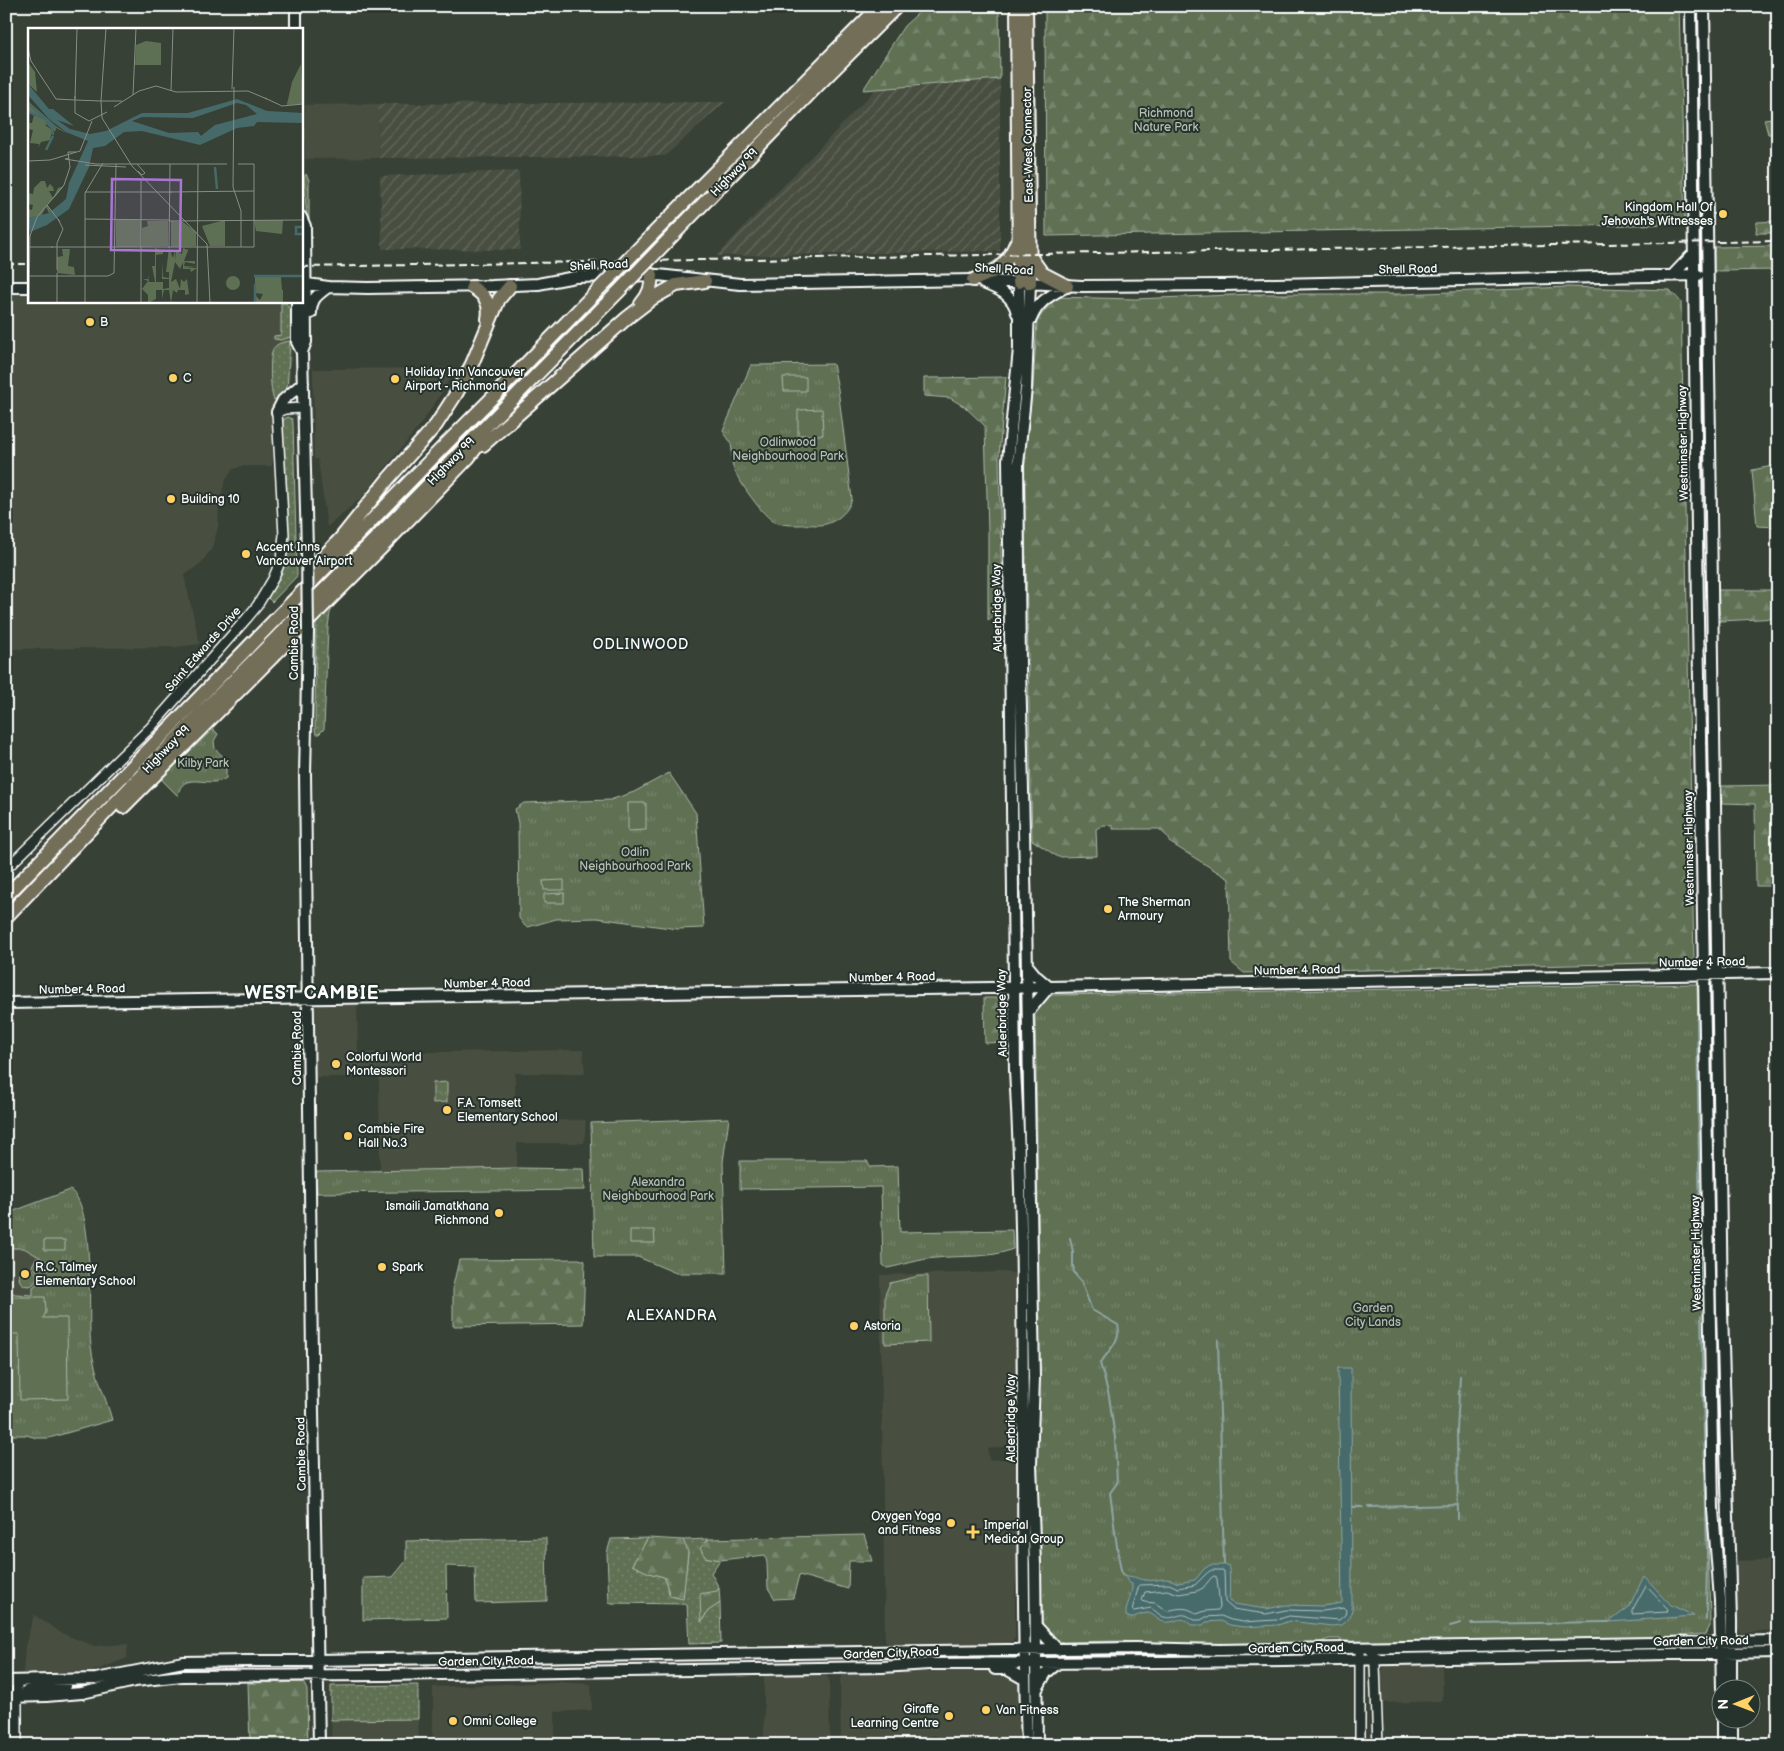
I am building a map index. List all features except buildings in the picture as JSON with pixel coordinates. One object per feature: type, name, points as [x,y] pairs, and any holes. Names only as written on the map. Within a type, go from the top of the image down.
[{"type":"highway","points":[[742,144],[868,6]]},
{"type":"highway","name":"Highway 99","points":[[6,896],[596,292],[880,6]]},
{"type":"highway","name":"Highway 99","points":[[6,917],[203,711],[375,539],[897,6]]},
{"type":"highway","points":[[819,84],[904,6]]},
{"type":"highway","name":"East-West Connector","points":[[1017,6],[1019,237],[1024,282]]},
{"type":"highway","name":"East-West Connector","points":[[1024,282],[1030,256],[1026,6]]},
{"type":"highway","points":[[974,280],[1004,264],[1011,255],[1019,237]]},
{"type":"highway","points":[[1030,256],[1042,273],[1067,286]]},
{"type":"highway","points":[[82,839],[103,826],[468,458],[627,318],[648,296],[652,275]]},
{"type":"highway","points":[[627,318],[665,290],[678,285],[706,281]]},
{"type":"highway","points":[[189,708],[199,690],[341,538],[436,425],[472,364],[499,298],[510,286]]},
{"type":"highway","points":[[472,287],[481,293],[489,305],[484,333]]},
{"type":"highway","points":[[468,458],[485,436],[563,356],[577,333]]},
{"type":"highway","points":[[6,886],[40,860]]},
{"type":"main road","points":[[296,6],[296,28]]},
{"type":"main road","name":"Westminster Highway","points":[[1691,6],[1698,618],[1713,1510],[1720,1598],[1730,1678]]},
{"type":"main road","name":"Westminster Highway","points":[[1704,6],[1716,974],[1727,1647],[1723,1678]]},
{"type":"main road","name":"Cambie Road","points":[[302,220],[305,226],[303,408],[308,631],[305,774],[319,1745]]},
{"type":"main road","points":[[1672,276],[1693,254]]},
{"type":"main road","name":"Shell Road","points":[[304,283],[328,287],[472,287],[538,284],[574,277],[652,275],[682,276],[706,281],[759,284],[974,280],[1067,286],[1224,285],[1708,275]]},
{"type":"main road","points":[[974,280],[999,289],[1009,296],[1024,321],[1040,302],[1067,286]]},
{"type":"main road","name":"Alderbridge Way","points":[[1024,282],[1026,388],[1018,464],[1021,745],[1028,1012],[1034,1378],[1031,1465],[1036,1626],[1037,1745]]},
{"type":"main road","points":[[6,287],[28,287]]},
{"type":"main road","points":[[304,347],[311,333],[312,301],[315,296],[328,287]]},
{"type":"main road","name":"Cambie Road","points":[[296,302],[297,342],[304,347]]},
{"type":"main road","name":"Alderbridge Way","points":[[1024,321],[1008,460],[1015,1070],[1020,1152],[1023,1318],[1024,1679],[1026,1745]]},
{"type":"main road","points":[[277,412],[283,400],[303,383]]},
{"type":"main road","points":[[1698,618],[1713,618]]},
{"type":"main road","points":[[1010,628],[1014,635],[1016,716],[1021,745]]},
{"type":"main road","points":[[1027,966],[1049,987],[1028,1012]]},
{"type":"main road","name":"Number 4 Road","points":[[6,1003],[1014,988],[1778,973]]},
{"type":"main road","points":[[1710,1311],[1722,1311]]},
{"type":"main road","points":[[1036,1626],[1058,1650]]},
{"type":"main road","name":"Garden City Road","points":[[12,1697],[82,1692],[135,1681],[182,1676],[382,1675],[896,1667],[929,1664],[1359,1660],[1727,1647],[1778,1641]]},
{"type":"main road","name":"Garden City Road","points":[[12,1681],[96,1679],[183,1662],[634,1657],[1135,1648],[1220,1650],[1727,1647],[1778,1652]]},
{"type":"main road","points":[[1036,1692],[1046,1674],[1058,1663]]},
{"type":"main road","points":[[896,1667],[927,1670],[1006,1669],[1024,1679]]},
{"type":"main road","points":[[12,1697],[24,1691],[68,1686],[96,1679]]},
{"type":"main road","points":[[6,1686],[12,1681]]},
{"type":"main road","points":[[1722,1728],[1722,1745]]},
{"type":"main road","points":[[1732,1728],[1732,1745]]},
{"type":"street","points":[[277,412],[285,409],[303,408]]},
{"type":"street","name":"Saint Edwards Drive","points":[[6,869],[150,727],[247,618],[274,579],[281,560],[284,535],[277,412]]},
{"type":"street","points":[[1360,1745],[1359,1660],[1366,1648],[1373,1653],[1374,1659],[1378,1745]]},
{"type":"street","points":[[12,1681],[17,1745]]},
{"type":"shaded area","points":[[1000,79],[1000,251],[716,256],[876,89]]},
{"type":"shaded area","points":[[725,102],[665,156],[379,158],[378,104]]},
{"type":"shaded area","points":[[378,104],[379,158],[305,159],[305,105]]},
{"type":"shaded area","points":[[519,171],[520,250],[382,249],[380,176]]},
{"type":"shaded area","points":[[6,291],[28,291],[28,302],[292,302],[294,334],[290,367],[290,388],[273,406],[272,466],[241,466],[232,470],[225,481],[219,503],[218,527],[212,548],[202,562],[184,576],[200,644],[176,647],[6,649]]},
{"type":"shaded area","points":[[456,368],[420,425],[361,498],[327,527],[318,459],[314,459],[313,369]]},
{"type":"shaded area","name":"F.A. Tomsett Elementary School","points":[[357,1003],[358,1053],[583,1050],[585,1074],[515,1073],[515,1121],[586,1120],[584,1143],[517,1143],[517,1168],[380,1171],[379,1077],[315,1077],[314,1011],[316,1007],[321,1004]]},
{"type":"shaded area","name":"R.C. Talmey Elementary School","points":[[6,1244],[13,1248],[24,1248],[49,1263],[33,1295],[15,1294],[6,1289]]},
{"type":"shaded area","points":[[1009,1272],[1014,1274],[1017,1279],[1020,1380],[1016,1437],[1014,1443],[1009,1446],[988,1449],[989,1460],[1011,1459],[1018,1463],[1018,1562],[1015,1589],[1015,1638],[1009,1645],[1005,1646],[890,1647],[885,1641],[880,1275]]},
{"type":"shaded area","points":[[1772,1560],[1772,1630],[1741,1633],[1737,1627],[1732,1561]]},
{"type":"shaded area","points":[[34,1615],[61,1633],[94,1646],[128,1644],[127,1658],[94,1671],[23,1673],[25,1646]]},
{"type":"shaded area","points":[[1390,1664],[1442,1666],[1443,1701],[1381,1703],[1381,1672]]},
{"type":"shaded area","points":[[1001,1671],[1017,1680],[1019,1684],[1023,1745],[945,1745],[943,1739],[934,1735],[926,1738],[923,1745],[841,1745],[840,1679],[844,1674]]},
{"type":"shaded area","points":[[764,1674],[825,1674],[829,1679],[830,1745],[764,1745]]},
{"type":"shaded area","points":[[555,1682],[591,1684],[592,1710],[555,1712],[555,1745],[433,1745],[433,1687]]},
{"type":"shaded area","points":[[418,1719],[419,1745],[332,1745],[331,1720]]},
{"type":"green space","points":[[926,6],[999,6],[1000,79],[863,90],[904,26]]},
{"type":"green space","name":"Richmond Nature Park","points":[[1045,6],[1679,6],[1685,224],[1046,236]]},
{"type":"green space","points":[[1778,117],[1778,135],[1768,134],[1764,119]]},
{"type":"green space","points":[[306,174],[309,180],[309,252],[304,177]]},
{"type":"green space","points":[[1778,221],[1778,233],[1756,233],[1757,222]]},
{"type":"green space","points":[[1778,246],[1778,270],[1714,271],[1714,247]]},
{"type":"green space","points":[[1568,287],[1670,290],[1681,302],[1694,962],[1244,973],[1231,962],[1229,879],[1169,842],[1169,838],[1159,829],[1113,829],[1113,826],[1103,825],[1096,829],[1097,856],[1058,857],[1032,840],[1024,476],[1033,387],[1037,321],[1055,297],[1135,299],[1255,294],[1403,294]]},
{"type":"green space","points":[[281,303],[286,303],[291,311],[291,337],[281,340],[274,339],[274,336],[281,335]]},
{"type":"green space","points":[[290,341],[287,390],[274,400],[271,382],[273,349],[276,345]]},
{"type":"green space","name":"Odlinwood Neighbourhood Park","points":[[833,364],[852,499],[847,509],[829,523],[796,525],[775,522],[758,506],[740,480],[733,467],[730,441],[723,431],[751,365]]},
{"type":"green space","points":[[783,377],[806,377],[806,391],[784,391]]},
{"type":"green space","points":[[1006,377],[999,455],[1001,562],[999,611],[988,620],[985,426],[965,407],[950,398],[924,396],[924,378]]},
{"type":"green space","points":[[822,409],[823,435],[798,435],[798,410]]},
{"type":"green space","points":[[288,417],[292,419],[293,423],[297,576],[272,602],[268,598],[286,561],[288,541],[282,423]]},
{"type":"green space","points":[[1778,465],[1778,527],[1757,526],[1752,470]]},
{"type":"green space","points":[[1718,590],[1778,590],[1778,618],[1720,621]]},
{"type":"green space","points":[[340,594],[330,613],[328,627],[324,729],[319,734],[316,734],[316,619]]},
{"type":"green space","name":"Kilby Park","points":[[213,729],[218,734],[214,741],[215,749],[226,759],[226,778],[213,782],[191,781],[185,783],[180,788],[178,796],[161,779]]},
{"type":"green space","name":"Odlin Neighbourhood Park","points":[[669,773],[696,813],[704,928],[678,929],[597,918],[556,919],[528,927],[525,926],[519,918],[518,823],[515,809],[524,803],[610,800],[634,792]]},
{"type":"green space","points":[[1778,785],[1778,886],[1756,886],[1755,804],[1722,803],[1722,786]]},
{"type":"green space","points":[[628,803],[646,803],[646,830],[628,831]]},
{"type":"green space","points":[[564,880],[564,890],[544,890],[543,881]]},
{"type":"green space","points":[[564,893],[564,903],[544,903],[544,894]]},
{"type":"green space","name":"Garden City Lands","points":[[1697,984],[1710,1626],[1706,1634],[1643,1638],[1372,1644],[1329,1639],[1318,1643],[1230,1646],[1121,1641],[1064,1642],[1054,1640],[1044,1630],[1042,1619],[1036,1462],[1039,1276],[1035,1009],[1040,1002],[1052,995]]},
{"type":"green space","points":[[984,998],[1001,998],[1006,1002],[1008,1042],[985,1043]]},
{"type":"green space","points":[[447,1082],[447,1102],[433,1103],[433,1083]]},
{"type":"green space","name":"Alexandra Neighbourhood Park","points":[[729,1118],[723,1162],[726,1273],[676,1273],[638,1257],[594,1257],[591,1123]]},
{"type":"green space","points":[[740,1161],[867,1161],[871,1167],[898,1166],[900,1232],[1012,1230],[1013,1249],[994,1254],[930,1259],[887,1268],[883,1265],[881,1187],[740,1189]]},
{"type":"green space","points":[[517,1168],[584,1169],[585,1190],[317,1193],[316,1172]]},
{"type":"green space","points":[[70,1190],[78,1200],[84,1216],[89,1262],[92,1356],[112,1420],[49,1438],[6,1435],[6,1289],[15,1294],[33,1295],[33,1287],[37,1284],[43,1273],[39,1273],[32,1266],[36,1258],[49,1263],[24,1248],[13,1248],[6,1244],[6,1214]]},
{"type":"green space","points":[[630,1230],[654,1230],[655,1243],[630,1243]]},
{"type":"green space","points":[[44,1240],[65,1240],[65,1250],[44,1250]]},
{"type":"green space","points":[[579,1259],[585,1261],[583,1324],[453,1326],[453,1286],[459,1260]]},
{"type":"green space","points":[[28,1268],[34,1271],[37,1277],[34,1283],[28,1286],[22,1283],[19,1277],[22,1271]]},
{"type":"green space","points":[[919,1276],[928,1276],[929,1342],[885,1344],[885,1295],[890,1283]]},
{"type":"green space","points":[[11,1297],[45,1297],[46,1312],[43,1318],[67,1318],[68,1399],[20,1400],[19,1334],[8,1334],[8,1301]]},
{"type":"green space","points":[[864,1535],[872,1561],[849,1561],[848,1589],[799,1575],[793,1598],[775,1599],[768,1588],[765,1555],[720,1560],[705,1557],[700,1548],[709,1539]]},
{"type":"green space","points":[[546,1538],[547,1601],[476,1603],[475,1567],[446,1566],[447,1618],[363,1620],[363,1578],[393,1577],[406,1561],[406,1541]]},
{"type":"green space","points":[[648,1538],[632,1565],[649,1573],[664,1577],[670,1596],[683,1598],[688,1553],[683,1540],[709,1539],[700,1548],[705,1557],[720,1560],[711,1573],[719,1588],[702,1621],[708,1611],[720,1603],[721,1643],[689,1644],[687,1604],[609,1603],[607,1553],[611,1539]]},
{"type":"green space","points":[[648,1538],[683,1540],[688,1552],[683,1599],[670,1596],[664,1577],[649,1573],[632,1565]]},
{"type":"green space","points":[[719,1588],[720,1603],[708,1611],[701,1622],[700,1594],[717,1591]]},
{"type":"green space","points":[[303,1682],[307,1690],[308,1745],[250,1745],[248,1683]]},
{"type":"green space","points":[[418,1685],[418,1719],[331,1720],[331,1686]]},
{"type":"water","points":[[1338,1368],[1351,1368],[1352,1610],[1350,1617],[1341,1625],[1332,1626],[1289,1621],[1278,1625],[1244,1627],[1230,1625],[1221,1621],[1206,1622],[1203,1625],[1191,1625],[1181,1619],[1164,1622],[1147,1613],[1131,1618],[1126,1616],[1132,1584],[1128,1582],[1125,1576],[1145,1580],[1169,1579],[1178,1583],[1195,1580],[1210,1565],[1228,1565],[1230,1582],[1229,1601],[1234,1604],[1266,1609],[1286,1605],[1323,1606],[1342,1603]]},
{"type":"water","points":[[1644,1576],[1671,1605],[1694,1616],[1609,1622],[1629,1607]]},
{"type":"waterway","points":[[1697,1020],[1701,1304]]},
{"type":"waterway","points":[[1070,1238],[1074,1273],[1081,1281],[1092,1310],[1118,1325],[1119,1330],[1116,1340],[1100,1363],[1109,1396],[1115,1438],[1117,1483],[1110,1493],[1120,1565],[1122,1575],[1125,1576]]},
{"type":"waterway","points":[[1701,1316],[1707,1551],[1706,1620]]},
{"type":"waterway","points":[[1218,1339],[1224,1564]]},
{"type":"waterway","points":[[1458,1519],[1457,1430],[1460,1376]]},
{"type":"waterway","points":[[1369,1507],[1457,1505]]},
{"type":"waterway","points":[[1352,1507],[1363,1507]]},
{"type":"waterway","points":[[1471,1624],[1609,1622]]},
{"type":"waterway","points":[[1450,1626],[1461,1623]]},
{"type":"railway","points":[[302,267],[1778,241]]},
{"type":"railway","points":[[6,264],[28,264]]},
{"type":"place","name":"Kingdom Hall Of Jehovah's Witnesses","points":[[1723,214]]},
{"type":"place","name":"B","points":[[90,322]]},
{"type":"place","name":"C","points":[[173,378]]},
{"type":"place","name":"Holiday Inn Vancouver Airport - Richmond","points":[[395,379]]},
{"type":"place","name":"Building 10","points":[[171,499]]},
{"type":"place","name":"Accent Inns Vancouver Airport","points":[[246,554]]},
{"type":"place","name":"The Sherman Armoury","points":[[1108,909]]},
{"type":"place","name":"Colorful World Montessori","points":[[336,1064]]},
{"type":"place","name":"F.A. Tomsett Elementary School","points":[[447,1110]]},
{"type":"place","name":"Cambie Fire Hall No.3","points":[[348,1136]]},
{"type":"place","name":"Ismaili Jamatkhana Richmond","points":[[499,1213]]},
{"type":"place","name":"Spark","points":[[382,1267]]},
{"type":"place","name":"R.C. Talmey Elementary School","points":[[25,1274]]},
{"type":"place","name":"Astoria","points":[[854,1326]]},
{"type":"place","name":"Oxygen Yoga and Fitness","points":[[951,1523]]},
{"type":"place","name":"Imperial Medical Group","points":[[973,1532]]},
{"type":"place","name":"Van Fitness","points":[[986,1710]]},
{"type":"place","name":"Giraffe Learning Centre","points":[[949,1716]]},
{"type":"place","name":"Omni College","points":[[453,1721]]},
{"type":"district","name":"ODLINWOOD","points":[[641,644]]},
{"type":"district","name":"WEST CAMBIE","points":[[312,993]]},
{"type":"district","name":"ALEXANDRA","points":[[672,1315]]}]
